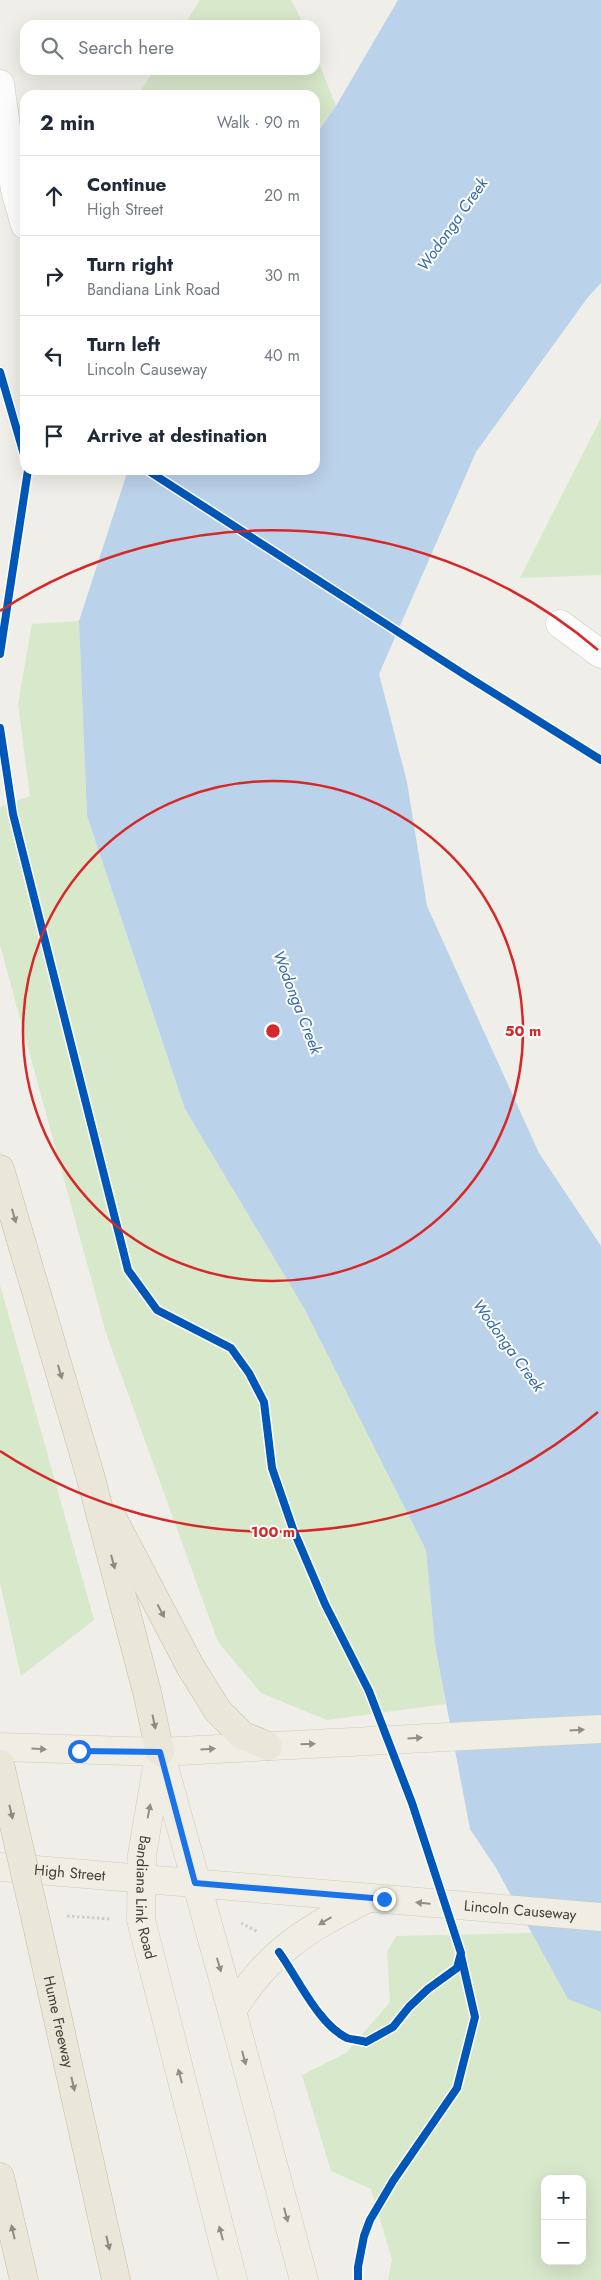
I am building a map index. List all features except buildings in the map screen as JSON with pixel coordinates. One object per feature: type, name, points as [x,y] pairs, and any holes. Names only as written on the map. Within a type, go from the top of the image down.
[{"type":"highway","points":[[0,1169],[90,1475],[147,1692],[160,1752]]},
{"type":"highway","points":[[90,1475],[190,1666],[218,1711],[242,1736],[268,1746]]},
{"type":"highway","name":"Hume Freeway","points":[[0,1764],[116,2280]]},
{"type":"highway","points":[[0,2178],[24,2280]]},
{"type":"main road","points":[[0,1747],[160,1752],[601,1729]]},
{"type":"main road","points":[[160,1752],[304,2280]]},
{"type":"main road","name":"Bandiana Link Road","points":[[160,1752],[145,1831],[141,1877],[143,1934],[234,2280]]},
{"type":"main road","name":"High Street","points":[[0,1867],[141,1877]]},
{"type":"main road","name":"Lincoln Causeway","points":[[141,1877],[601,1918]]},
{"type":"main road","points":[[232,2011],[258,1973],[280,1952],[315,1927],[376,1898]]},
{"type":"street","points":[[0,84],[15,190],[20,208]]},
{"type":"street","points":[[560,624],[601,654]]},
{"type":"green space","points":[[200,0],[291,0],[301,20],[187,20]]},
{"type":"green space","points":[[320,66],[336,106],[320,129],[320,90],[141,90],[151,75],[320,75]]},
{"type":"green space","points":[[601,418],[601,575],[520,578]]},
{"type":"green space","points":[[79,621],[87,816],[185,1109],[304,1308],[426,1550],[435,1645],[446,1704],[327,1720],[261,1693],[218,1642],[106,1333],[0,945],[0,807],[30,796],[18,704],[32,624]]},
{"type":"green space","points":[[0,1285],[94,1620],[21,1676],[0,1583]]},
{"type":"green space","points":[[532,1933],[568,1998],[601,2012],[601,2280],[388,2280],[392,2259],[371,2189],[331,2171],[302,2075],[346,2053],[390,2002],[387,1952],[396,1936]]},
{"type":"water","name":"Wodonga Creek","points":[[398,0],[601,0],[601,283],[588,297],[476,452],[379,674],[407,782],[427,906],[539,1153],[601,1246],[601,2012],[568,1999],[496,1868],[470,1829],[435,1645],[426,1550],[304,1308],[185,1109],[87,816],[79,621],[126,475],[320,475],[320,129],[336,106]]},
{"type":"cycle path","points":[[0,372],[20,441]]},
{"type":"cycle path","points":[[0,654],[27,475]]},
{"type":"cycle path","points":[[155,475],[465,675],[601,760]]},
{"type":"cycle path","points":[[0,728],[13,814],[128,1270],[157,1310],[231,1348],[249,1373],[264,1402],[272,1468],[293,1529],[325,1604],[369,1691],[412,1803],[461,1953],[457,1968],[428,1989],[409,2007],[393,2027],[366,2042],[347,2038],[327,2023],[309,2000],[279,1952]]},
{"type":"cycle path","points":[[358,2280],[358,2267],[364,2236],[370,2220],[393,2181],[457,2088],[475,2017],[461,1956]]},
{"type":"route","points":[[79,1751],[160,1752],[195,1883],[282,1892],[384,1899]]}]
